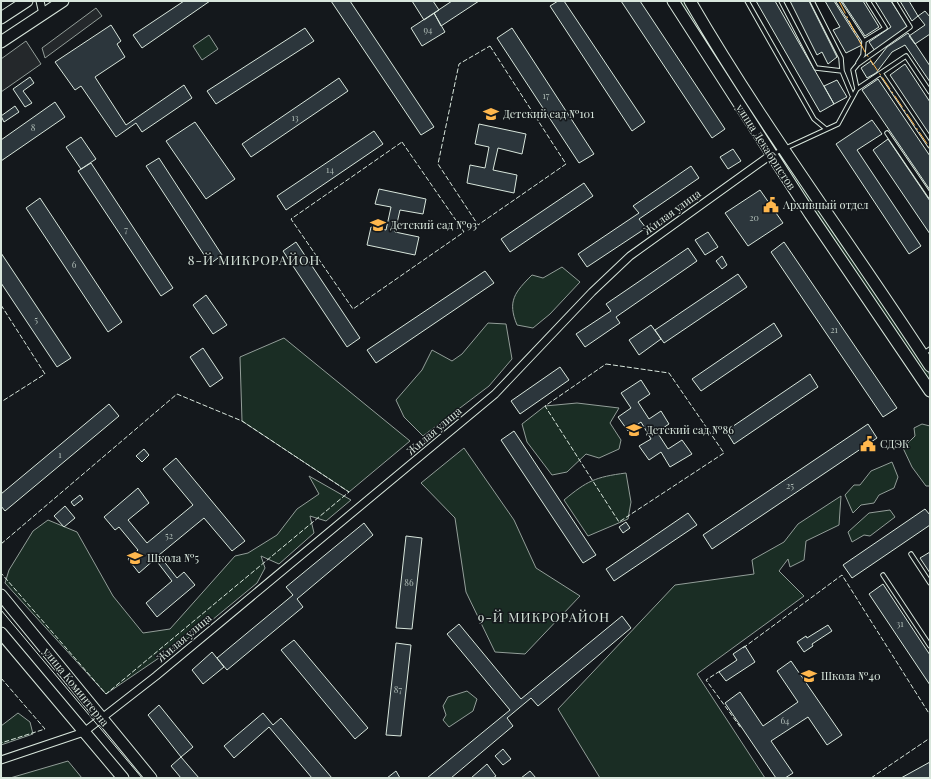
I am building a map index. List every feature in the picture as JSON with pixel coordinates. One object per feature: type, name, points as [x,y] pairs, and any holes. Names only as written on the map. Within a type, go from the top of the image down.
[{"type":"street","points":[[1,18],[26,1]]},
{"type":"street","points":[[40,1],[43,14]]},
{"type":"street","points":[[1,42],[63,1]]},
{"type":"street","name":"улица Декабристов","points":[[673,1],[810,214],[930,391]]},
{"type":"street","name":"улица Декабристов","points":[[690,1],[784,148],[926,352],[930,366]]},
{"type":"street","name":"Жилая улица","points":[[1,760],[84,732],[156,676],[496,394],[592,292],[630,256],[772,154]]},
{"type":"street","name":"улица Коминтерна","points":[[1,595],[151,778]]},
{"type":"street","name":"улица Коминтерна","points":[[1,633],[123,778]]},
{"type":"lane","points":[[747,1],[814,119],[826,129]]},
{"type":"lane","points":[[781,1],[816,68],[842,71]]},
{"type":"lane","points":[[812,1],[841,58],[842,71],[852,95]]},
{"type":"lane","points":[[838,1],[864,42],[863,55],[853,70],[858,89]]},
{"type":"lane","points":[[864,42],[885,28],[868,1]]},
{"type":"lane","points":[[858,64],[910,27],[894,1]]},
{"type":"lane","points":[[772,154],[838,124],[852,95],[858,89],[906,56],[930,92]]},
{"type":"lane","points":[[881,73],[930,146]]},
{"type":"lane","points":[[887,133],[930,196]]},
{"type":"lane","points":[[911,554],[930,583]]},
{"type":"lane","points":[[883,575],[930,646]]},
{"type":"green space","points":[[679,1],[684,1],[772,140],[769,141]]},
{"type":"green space","points":[[209,35],[218,49],[202,60],[193,46]]},
{"type":"green space","points":[[786,161],[930,375],[930,383],[782,162]]},
{"type":"green space","points":[[562,267],[580,282],[550,314],[533,328],[517,325],[514,317],[513,303],[517,292],[532,275],[543,278]]},
{"type":"green space","points":[[488,323],[506,324],[512,359],[489,386],[423,436],[404,417],[396,400],[422,370],[432,350],[452,361],[462,354]]},
{"type":"green space","points":[[284,338],[410,441],[349,492],[242,421],[240,357]]},
{"type":"green space","points":[[577,403],[619,408],[610,423],[621,440],[619,449],[599,458],[586,454],[567,472],[552,475],[527,442],[522,424],[545,406]]},
{"type":"green space","points":[[922,424],[930,426],[930,486],[926,486],[912,467],[903,448],[915,436],[914,428]]},
{"type":"green space","points":[[464,448],[514,520],[536,568],[580,596],[525,654],[495,652],[466,592],[455,518],[421,483]]},
{"type":"green space","points":[[892,462],[898,477],[894,488],[879,495],[874,503],[861,505],[853,513],[845,495],[854,485],[860,485],[871,471]]},
{"type":"green space","points":[[626,473],[631,502],[628,519],[588,536],[564,500],[579,488],[592,481],[606,476]]},
{"type":"green space","points":[[309,476],[351,500],[326,521],[310,516],[314,533],[279,564],[261,556],[265,568],[257,583],[200,630],[106,694],[5,583],[9,570],[33,531],[48,520],[77,532],[113,596],[143,633],[170,629],[235,556],[248,553],[277,535],[297,509],[319,494]]},
{"type":"green space","points":[[841,496],[839,525],[806,541],[804,560],[790,567],[788,559],[779,571],[804,596],[697,674],[765,778],[600,778],[558,709],[675,585],[754,574],[752,560],[784,542],[798,524]]},
{"type":"green space","points":[[890,510],[895,517],[870,536],[864,535],[852,542],[848,532],[869,513]]},
{"type":"green space","points":[[467,691],[477,699],[473,711],[449,727],[443,720],[446,715],[443,706],[448,697]]},
{"type":"green space","points":[[18,713],[30,722],[33,734],[1,745],[1,726]]},
{"type":"green space","points":[[68,761],[82,778],[10,778]]},
{"type":"shaded area","points":[[96,8],[102,16],[45,58],[42,48]]},
{"type":"shaded area","points":[[26,41],[41,64],[1,92],[1,59]]},
{"type":"building","points":[[184,1],[210,1],[142,48],[133,35]]},
{"type":"building","points":[[331,1],[350,1],[434,127],[421,135]]},
{"type":"building","points":[[412,1],[433,1],[439,10],[424,20]]},
{"type":"building","points":[[452,1],[479,1],[441,26],[434,13]]},
{"type":"building","points":[[558,1],[564,1],[645,122],[632,131],[550,6]]},
{"type":"building","points":[[621,1],[640,1],[725,129],[712,138]]},
{"type":"building","points":[[756,1],[775,1],[834,104],[820,112]]},
{"type":"building","points":[[790,1],[809,1],[837,57],[828,64],[822,52],[817,55]]},
{"type":"building","points":[[825,1],[834,1],[862,45],[846,53],[833,30],[840,27]]},
{"type":"building","points":[[842,1],[863,1],[879,27],[865,36]]},
{"type":"building","points":[[875,1],[891,1],[908,27],[875,51],[869,42],[891,27]]},
{"type":"building","points":[[900,1],[909,1],[918,16],[912,21]]},
{"type":"building","points":[[925,11],[930,17],[930,34],[915,44],[909,36],[925,25],[918,16]]},
{"type":"building","points":[[434,13],[445,32],[422,46],[411,28]]},
{"type":"building","points":[[111,25],[121,41],[117,44],[125,57],[95,77],[126,125],[184,85],[192,98],[142,132],[136,123],[116,137],[81,86],[75,90],[55,62]]},
{"type":"building","points":[[305,28],[314,41],[216,104],[207,91]]},
{"type":"building","points":[[512,28],[594,154],[579,163],[497,38]]},
{"type":"building","points":[[908,33],[930,66],[930,82],[905,45],[892,52],[876,73],[867,78],[861,68],[871,61],[873,65],[887,47]]},
{"type":"building","points":[[905,64],[930,102],[930,135],[890,75]]},
{"type":"building","points":[[30,77],[34,83],[23,91],[32,103],[25,107],[13,89]]},
{"type":"building","points":[[339,78],[348,91],[251,157],[242,144]]},
{"type":"building","points":[[878,79],[930,156],[930,190],[862,90]]},
{"type":"building","points":[[837,80],[847,97],[834,104],[824,86]]},
{"type":"building","points":[[55,102],[65,117],[1,161],[1,140]]},
{"type":"building","points":[[15,106],[19,112],[4,122],[1,116]]},
{"type":"building","points":[[872,120],[882,134],[857,150],[921,246],[909,254],[836,144]]},
{"type":"building","points":[[195,122],[235,179],[206,199],[166,141]]},
{"type":"building","points":[[479,124],[526,134],[522,154],[498,148],[493,170],[517,175],[514,193],[467,183],[470,165],[485,168],[489,147],[475,144]]},
{"type":"building","points":[[374,131],[383,144],[286,210],[277,196]]},
{"type":"building","points":[[81,137],[96,159],[81,169],[66,147]]},
{"type":"building","points":[[888,139],[930,201],[930,234],[873,150]]},
{"type":"building","points":[[733,149],[741,161],[728,169],[720,157]]},
{"type":"building","points":[[159,158],[222,255],[210,264],[146,166]]},
{"type":"building","points":[[91,163],[173,288],[161,296],[78,171]]},
{"type":"building","points":[[691,166],[699,178],[639,219],[646,228],[587,267],[578,254],[639,213],[633,206]]},
{"type":"building","points":[[584,183],[593,196],[510,252],[501,239]]},
{"type":"building","points":[[379,189],[426,199],[423,214],[400,210],[395,232],[419,237],[415,255],[367,245],[371,227],[386,230],[391,207],[375,204]]},
{"type":"building","points":[[760,190],[783,223],[748,246],[725,213]]},
{"type":"building","points":[[40,198],[122,322],[108,332],[26,208]]},
{"type":"building","points":[[708,232],[718,247],[705,255],[695,240]]},
{"type":"building","points":[[296,242],[360,338],[347,347],[283,251]]},
{"type":"building","points":[[784,242],[897,408],[883,417],[771,252]]},
{"type":"building","points":[[688,248],[697,261],[616,317],[620,323],[585,347],[576,334],[611,311],[606,304]]},
{"type":"building","points":[[1,253],[71,358],[57,367],[1,283]]},
{"type":"building","points":[[722,256],[727,265],[722,269],[716,261]]},
{"type":"building","points":[[485,271],[494,283],[376,363],[367,350]]},
{"type":"building","points":[[738,274],[747,287],[664,343],[655,330]]},
{"type":"building","points":[[206,295],[227,325],[213,334],[193,305]]},
{"type":"building","points":[[774,323],[782,336],[701,391],[692,379]]},
{"type":"building","points":[[651,325],[661,339],[639,355],[629,340]]},
{"type":"building","points":[[203,348],[223,378],[210,387],[190,357]]},
{"type":"building","points":[[560,367],[569,380],[520,414],[511,401]]},
{"type":"building","points":[[810,374],[818,387],[734,444],[726,431]]},
{"type":"building","points":[[641,380],[650,394],[638,402],[649,419],[661,411],[669,424],[657,432],[668,449],[682,440],[692,454],[670,467],[661,452],[649,460],[639,446],[651,439],[641,422],[628,431],[618,417],[631,408],[621,393]]},
{"type":"building","points":[[109,404],[119,416],[5,511],[1,506],[1,494]]},
{"type":"building","points":[[868,424],[877,438],[712,549],[703,535]]},
{"type":"building","points":[[514,431],[596,555],[583,563],[501,440]]},
{"type":"building","points":[[144,449],[149,455],[142,462],[136,456]]},
{"type":"building","points":[[176,458],[245,541],[232,551],[204,518],[159,555],[177,578],[184,572],[195,585],[157,617],[146,603],[172,581],[155,559],[139,573],[128,559],[138,550],[119,527],[115,530],[104,517],[138,488],[149,503],[128,520],[147,543],[193,505],[163,469]]},
{"type":"building","points":[[80,495],[83,499],[74,506],[71,502]]},
{"type":"building","points":[[65,506],[75,518],[64,527],[54,516]]},
{"type":"building","points":[[925,509],[930,515],[930,525],[852,578],[843,565]]},
{"type":"building","points":[[688,513],[697,525],[614,581],[606,569]]},
{"type":"building","points":[[626,522],[630,528],[623,533],[619,527]]},
{"type":"building","points":[[364,523],[373,535],[297,599],[303,607],[227,670],[217,658],[293,595],[286,587]]},
{"type":"building","points":[[406,536],[422,538],[412,629],[396,628]]},
{"type":"building","points":[[930,552],[930,573],[920,558]]},
{"type":"building","points":[[883,584],[930,655],[930,685],[869,594]]},
{"type":"building","points":[[622,616],[631,628],[538,706],[531,698],[507,718],[513,726],[451,778],[427,778],[510,710],[447,634],[459,624],[521,699]]},
{"type":"building","points":[[828,625],[832,631],[812,644],[813,646],[804,652],[797,642],[806,636],[807,638]]},
{"type":"building","points":[[294,640],[368,728],[355,739],[281,650]]},
{"type":"building","points":[[396,643],[411,645],[401,736],[386,735]]},
{"type":"building","points":[[745,646],[755,662],[726,681],[719,672],[737,660],[733,654]]},
{"type":"building","points":[[212,652],[224,667],[203,684],[192,670]]},
{"type":"building","points":[[791,661],[842,735],[827,745],[808,717],[771,741],[793,773],[785,778],[776,778],[725,703],[740,692],[763,726],[798,702],[777,671]]},
{"type":"building","points":[[159,705],[193,747],[181,757],[148,715]]},
{"type":"building","points":[[263,713],[273,725],[281,718],[332,778],[312,778],[269,727],[234,758],[224,746]]},
{"type":"building","points":[[503,749],[511,759],[503,765],[495,756]]},
{"type":"building","points":[[181,757],[199,778],[181,778],[171,766]]},
{"type":"building","points":[[930,762],[930,778],[901,778]]},
{"type":"building","points":[[487,764],[496,776],[493,778],[471,778]]},
{"type":"building","points":[[396,771],[400,778],[387,778]]},
{"type":"building","points":[[530,771],[536,778],[521,778]]},
{"type":"tram line","points":[[1,610],[142,778]]},
{"type":"fence","points":[[490,46],[566,164],[478,225],[438,164],[459,64],[490,46]]},
{"type":"fence","points":[[402,142],[464,232],[353,309],[291,219],[402,142]]},
{"type":"fence","points":[[1,305],[45,374],[1,402]]},
{"type":"fence","points":[[606,364],[669,373],[724,453],[619,522],[545,406],[606,364]]},
{"type":"fence","points":[[1,544],[177,394],[242,421],[349,492],[106,694],[1,573]]},
{"type":"fence","points":[[743,648],[842,575],[930,715]]},
{"type":"fence","points":[[720,671],[706,680],[741,728]]},
{"type":"fence","points":[[1,678],[45,729],[1,743]]},
{"type":"fence","points":[[871,778],[930,738]]},
{"type":"power","points":[[839,1],[865,52],[930,148]]},
{"type":"place","name":"Детский сад №101","points":[[491,114]]},
{"type":"place","name":"Архивный отдел","points":[[771,205]]},
{"type":"place","name":"Детский сад №93","points":[[378,225]]},
{"type":"place","name":"Детский сад №86","points":[[634,430]]},
{"type":"place","name":"СДЭК","points":[[868,444]]},
{"type":"place","name":"Школа №5","points":[[135,558]]},
{"type":"place","name":"Школа №40","points":[[809,676]]},
{"type":"district","name":"8-Й МИКРОРАЙОН","points":[[254,260]]},
{"type":"district","name":"9-Й МИКРОРАЙОН","points":[[544,617]]}]
